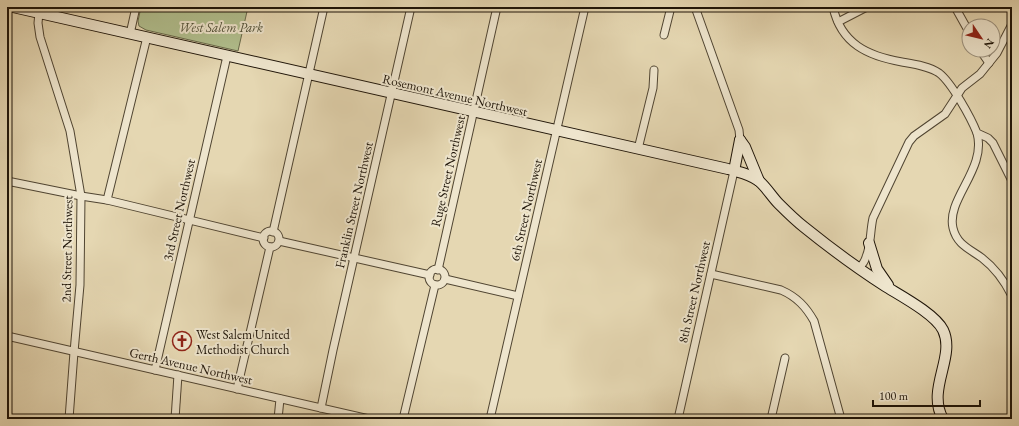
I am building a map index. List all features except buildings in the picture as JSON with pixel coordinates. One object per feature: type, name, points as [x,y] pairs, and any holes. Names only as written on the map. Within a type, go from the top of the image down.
[{"type":"street","name":"Rosemont Avenue Northwest","points":[[13,7],[751,176],[760,182],[778,204],[788,213],[859,268],[931,316],[942,328],[945,335],[946,348],[937,399],[938,408],[943,419]]},
{"type":"street","points":[[130,34],[136,7]]},
{"type":"street","points":[[273,232],[324,7]]},
{"type":"street","name":"Franklin Street Northwest","points":[[321,408],[411,7]]},
{"type":"street","name":"Ruge Street Northwest","points":[[438,270],[497,7]]},
{"type":"street","name":"6th Street Northwest","points":[[490,419],[585,7]]},
{"type":"street","points":[[664,35],[671,7]]},
{"type":"street","points":[[695,7],[739,130],[740,140],[734,171]]},
{"type":"street","points":[[833,7],[838,22],[846,35],[856,46],[867,53],[883,58],[927,67],[940,74],[957,96],[974,125],[977,132],[979,145],[977,160],[955,207],[952,218],[953,228],[957,239],[961,244],[981,258],[1001,277],[1012,296]]},
{"type":"street","points":[[838,22],[867,7]]},
{"type":"street","points":[[955,7],[961,18]]},
{"type":"street","name":"2nd Street Northwest","points":[[39,13],[38,23],[40,37],[70,131],[81,196],[80,285],[69,419]]},
{"type":"street","points":[[859,268],[866,259],[873,218],[909,142],[914,136],[945,114],[962,88],[980,74],[997,53],[1012,24]]},
{"type":"street","points":[[107,200],[146,37]]},
{"type":"street","name":"3rd Street Northwest","points":[[155,370],[227,56]]},
{"type":"street","points":[[986,58],[989,63]]},
{"type":"street","points":[[638,149],[653,88],[654,70]]},
{"type":"street","points":[[977,132],[988,138],[993,143],[1012,181]]},
{"type":"street","points":[[740,140],[760,182]]},
{"type":"street","name":"8th Street Northwest","points":[[678,419],[734,171]]},
{"type":"street","points":[[7,181],[107,200],[264,238]]},
{"type":"street","points":[[270,247],[264,242],[266,234],[269,232],[273,232],[278,236],[279,241]]},
{"type":"street","points":[[279,241],[430,275]]},
{"type":"street","points":[[270,247],[274,246],[279,241]]},
{"type":"street","points":[[869,243],[877,269],[893,292]]},
{"type":"street","points":[[237,389],[270,247]]},
{"type":"street","points":[[435,285],[430,279],[430,275],[434,270],[442,271],[445,279]]},
{"type":"street","points":[[711,274],[781,290],[800,302],[814,321],[841,419]]},
{"type":"street","points":[[445,279],[518,296]]},
{"type":"street","points":[[435,285],[440,285],[445,279]]},
{"type":"street","points":[[403,419],[435,285]]},
{"type":"street","name":"Gerth Avenue Northwest","points":[[7,336],[369,419]]},
{"type":"street","points":[[771,419],[785,358]]},
{"type":"street","points":[[175,419],[178,375]]},
{"type":"street","points":[[278,419],[280,399]]},
{"type":"green space","name":"West Salem Park","points":[[141,7],[248,7],[238,51],[146,30],[139,26],[138,21]]},
{"type":"place","name":"West Salem United Methodist Church","points":[[182,341]]}]
